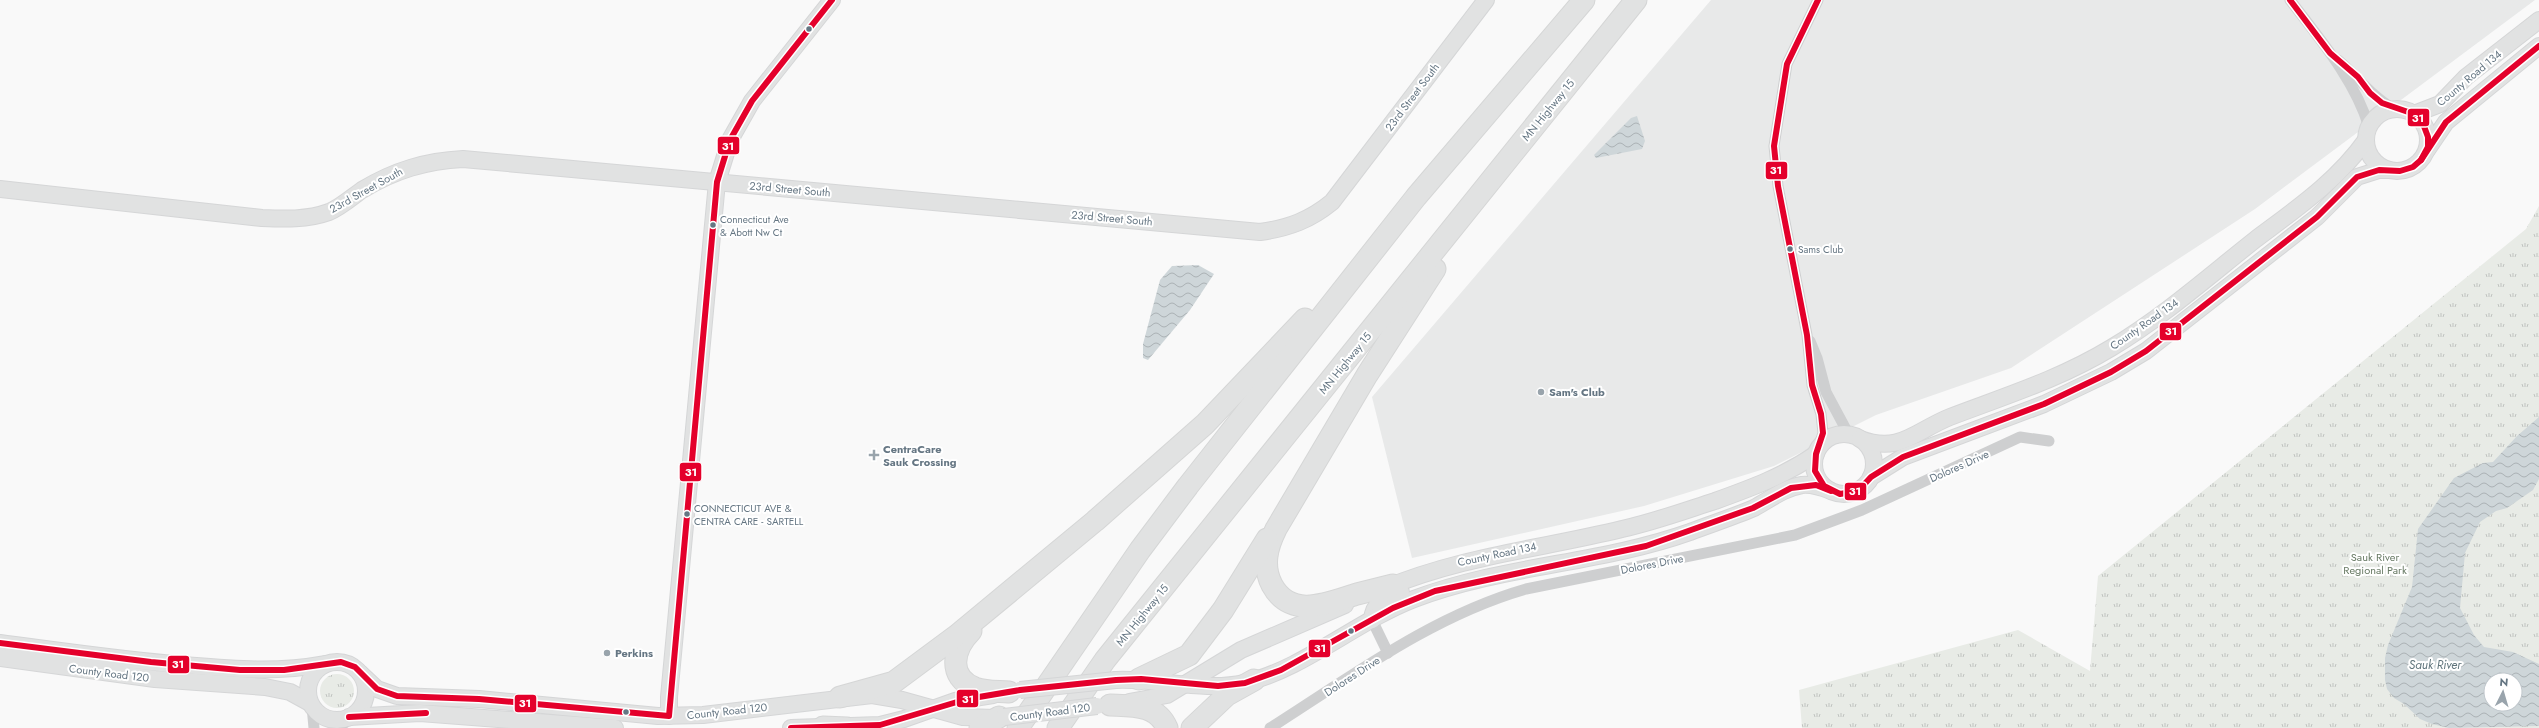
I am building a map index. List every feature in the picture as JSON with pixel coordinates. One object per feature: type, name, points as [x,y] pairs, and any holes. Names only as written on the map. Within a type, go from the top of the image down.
[{"type":"highway","points":[[840,697],[894,682],[995,604],[1095,521],[1205,424],[1356,265],[1584,0]]},
{"type":"highway","name":"MN Highway 15","points":[[1058,728],[1105,660],[1636,0]]},
{"type":"highway","points":[[1139,679],[1177,663],[1189,655],[1223,610],[1301,486],[1402,319],[1514,152]]},
{"type":"highway","points":[[980,728],[1007,721],[1184,491],[1416,197]]},
{"type":"highway","points":[[1301,486],[1269,542],[1267,565],[1275,590],[1289,603],[1309,607],[1321,606],[1393,585]]},
{"type":"highway","points":[[995,604],[962,640],[956,655],[956,670],[961,680],[977,688],[1014,691]]},
{"type":"highway","points":[[1192,728],[1227,695],[1254,680]]},
{"type":"highway","points":[[1104,706],[1146,708],[1159,716],[1166,728]]},
{"type":"highway","points":[[823,727],[847,728]]},
{"type":"street","points":[[670,716],[669,697],[717,182],[730,140],[752,101],[832,0]]},
{"type":"street","name":"23rd Street South","points":[[0,189],[262,218],[286,219],[301,218],[330,211],[363,190],[404,169],[443,160],[501,161],[1260,232],[1279,229],[1316,216],[1332,202],[1486,0]]},
{"type":"street","points":[[1807,335],[1817,358],[1826,392],[1855,437],[1867,445],[1873,456],[1874,469],[1871,477],[1866,485],[1854,492],[1840,494],[1831,491],[1818,480],[1814,463],[1823,433],[1821,414],[1812,385],[1807,335],[1778,186],[1774,146],[1787,64],[1818,0]]},
{"type":"street","points":[[2290,0],[2330,53],[2364,109],[2368,134],[2368,151],[2374,160],[2389,170],[2400,171],[2409,168],[2421,160],[2428,147],[2428,137],[2425,126],[2414,114],[2394,109],[2370,92],[2358,77],[2330,53]]},
{"type":"street","name":"County Road 134","points":[[2414,114],[2440,104],[2466,77],[2539,20]]},
{"type":"street","name":"County Road 134","points":[[2421,160],[2446,122],[2539,46]]},
{"type":"street","points":[[2368,134],[2375,118],[2384,112],[2394,109]]},
{"type":"street","name":"County Road 134","points":[[1855,437],[1875,444],[1896,443],[1944,420],[2051,379],[2111,348],[2147,324],[2309,198],[2346,167],[2368,134]]},
{"type":"street","name":"County Road 134","points":[[1871,477],[1903,457],[2044,404],[2111,372],[2146,351],[2317,218],[2357,177],[2379,170],[2389,170]]},
{"type":"street","points":[[1817,451],[1832,437],[1855,437]]},
{"type":"street","name":"Dolores Drive","points":[[1270,728],[1439,622],[1495,598],[1526,589],[1795,535],[1862,510],[2020,437],[2049,441]]},
{"type":"street","name":"County Road 134","points":[[1104,706],[1167,695],[1241,650],[1427,571],[1467,560],[1588,536],[1666,518],[1765,484],[1817,451]]},
{"type":"street","name":"County Road 134","points":[[1014,691],[1116,680],[1139,679],[1233,685],[1254,680],[1281,670],[1372,620],[1412,600],[1464,583],[1646,546],[1747,510],[1791,488],[1816,485],[1831,491]]},
{"type":"street","points":[[1388,653],[1372,620],[1372,611],[1378,602],[1416,586],[1513,561],[1588,536]]},
{"type":"street","name":"County Road 120","points":[[0,643],[151,662],[240,670],[276,670],[325,664]]},
{"type":"street","name":"County Road 120","points":[[0,658],[155,679],[265,687],[290,692],[311,704]]},
{"type":"street","points":[[314,728],[311,704],[307,690],[309,682],[318,668],[333,662],[348,664],[360,673],[364,680],[366,696],[359,710],[345,721]]},
{"type":"street","name":"County Road 120","points":[[360,673],[377,688],[396,696],[479,699],[670,716],[703,715],[840,697],[872,695],[886,697],[973,719],[1007,721],[1104,706]]},
{"type":"street","points":[[791,728],[880,725],[904,719],[955,701],[1014,691]]},
{"type":"street","points":[[311,704],[316,712],[330,719],[345,721],[420,713],[615,728]]},
{"type":"shaded area","points":[[1711,0],[2535,0],[2255,209],[2011,368],[1876,415],[1774,466],[1644,506],[1412,558],[1372,397]]},
{"type":"green space","name":"Sauk River Regional Park","points":[[2539,206],[2539,728],[1802,728],[1799,690],[2018,630],[2090,671],[2098,576],[2526,229]]},
{"type":"green space","points":[[334,674],[340,674],[344,675],[351,681],[354,691],[353,698],[347,705],[340,708],[334,708],[330,707],[323,701],[320,694],[320,688],[321,684],[327,677]]},
{"type":"water","points":[[1637,116],[1645,141],[1642,149],[1596,158],[1594,155],[1631,118]]},
{"type":"water","points":[[1198,265],[1214,274],[1190,310],[1148,360],[1143,358],[1143,344],[1160,280],[1172,266]]},
{"type":"water","name":"Sauk River","points":[[2539,417],[2539,479],[2533,490],[2507,508],[2496,511],[2480,522],[2465,553],[2460,608],[2474,635],[2484,647],[2513,652],[2539,664],[2539,726],[2449,728],[2432,724],[2420,719],[2404,704],[2394,698],[2387,689],[2385,680],[2385,658],[2388,645],[2412,587],[2418,529],[2454,478],[2483,463],[2493,462],[2517,436]]},
{"type":"transit line","name":"31","points":[[0,643],[151,662],[240,670],[284,670],[341,662],[355,667],[377,689],[397,696],[479,699],[669,716],[717,182],[730,140],[752,101],[832,0]]},
{"type":"transit line","name":"31","points":[[1818,0],[1787,64],[1774,146],[1778,186],[1807,335],[1812,385],[1821,414],[1823,433],[1816,454],[1815,471],[1824,486],[1840,494],[1858,491],[1871,477],[1903,457],[2044,404],[2111,372],[2146,351],[2317,217],[2357,177],[2379,170],[2400,171],[2413,167],[2421,160],[2428,147],[2428,137],[2422,121],[2414,114],[2382,103],[2370,93],[2358,77],[2330,53],[2290,0]]},
{"type":"transit line","name":"31","points":[[2421,160],[2446,122],[2539,46]]},
{"type":"transit line","name":"31","points":[[791,728],[880,725],[967,699],[1020,690],[1116,680],[1141,679],[1218,686],[1245,683],[1281,670],[1393,608],[1435,591],[1646,546],[1753,508],[1791,488],[1816,485],[1831,491]]},
{"type":"transit line","name":"31","points":[[349,717],[426,713]]},
{"type":"place","name":"Connecticut Ave & Abott Nw Ct","points":[[713,225]]},
{"type":"place","name":"Sams Club","points":[[1790,249]]},
{"type":"place","name":"Sam's Club","points":[[1541,392]]},
{"type":"place","name":"CentraCare Sauk Crossing","points":[[874,455]]},
{"type":"place","name":"CONNECTICUT AVE & CENTRA CARE - SARTELL","points":[[687,514]]},
{"type":"place","name":"Perkins","points":[[607,653]]}]
